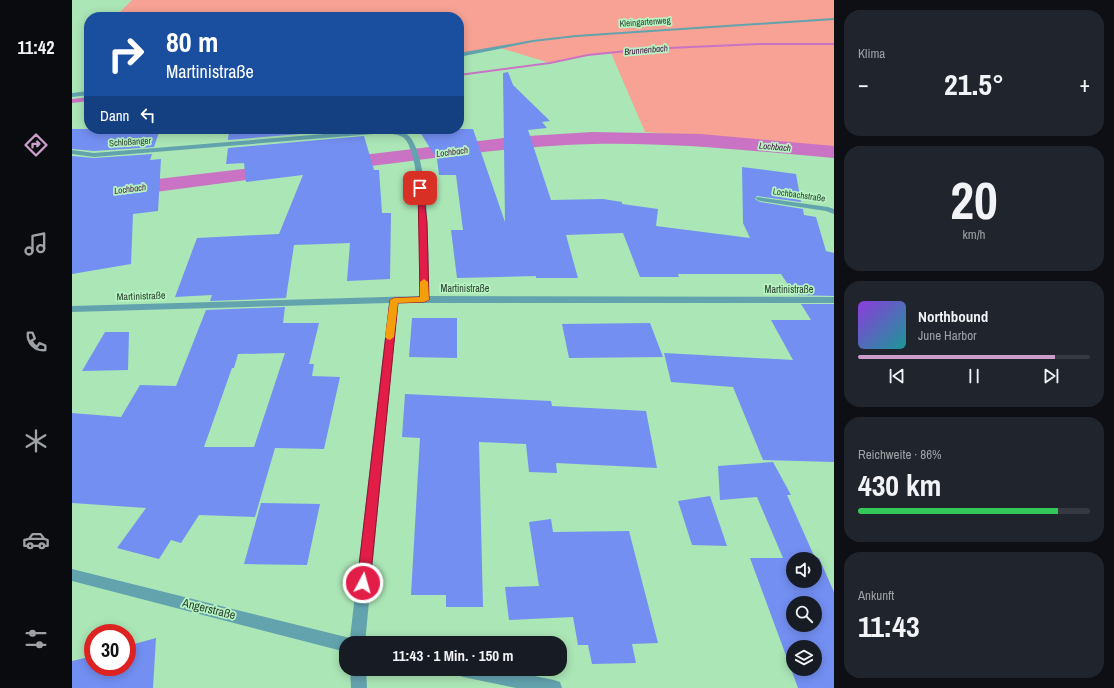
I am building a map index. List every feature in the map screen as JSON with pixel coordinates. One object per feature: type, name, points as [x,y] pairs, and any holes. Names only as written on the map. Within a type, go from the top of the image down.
[{"type":"street","name":"Kleingartenweg","points":[[464,54],[533,41],[576,36],[834,19]]},
{"type":"street","points":[[72,95],[84,94]]},
{"type":"street","name":"Schloßanger","points":[[72,152],[94,155],[350,134]]},
{"type":"street","name":"Schloßanger","points":[[402,134],[408,138],[413,147],[416,161],[423,223],[424,300]]},
{"type":"street","name":"Lochbachstraße","points":[[760,199],[828,209],[834,212]]},
{"type":"street","points":[[358,636],[394,300]]},
{"type":"street","name":"Martinistraße","points":[[72,309],[394,300],[834,300]]},
{"type":"street","name":"Angerstraße","points":[[72,575],[339,642]]},
{"type":"street","points":[[358,676],[359,688]]},
{"type":"street","points":[[497,676],[554,688]]},
{"type":"shaded area","points":[[132,0],[834,0],[834,147],[645,132],[611,53],[588,55],[550,63],[497,47],[464,54],[464,12],[120,12]]},
{"type":"building","points":[[508,72],[513,85],[550,121],[542,122],[547,128],[528,130],[551,200],[603,199],[622,202],[622,204],[658,209],[656,226],[750,238],[743,223],[742,167],[796,174],[801,202],[757,196],[755,199],[760,202],[803,209],[804,215],[816,217],[826,251],[834,253],[834,296],[795,295],[781,274],[678,274],[679,277],[640,277],[623,233],[566,235],[578,278],[536,278],[536,276],[457,278],[451,230],[463,230],[456,175],[439,175],[437,159],[421,134],[464,134],[464,129],[473,129],[505,222],[503,73]]},
{"type":"building","points":[[72,129],[84,129],[84,134],[158,134],[154,147],[94,151],[72,149]]},
{"type":"building","points":[[229,134],[301,134],[228,140]]},
{"type":"building","points":[[364,136],[374,170],[379,170],[382,213],[391,213],[390,279],[347,281],[350,243],[294,245],[286,298],[210,301],[212,295],[175,297],[197,238],[279,234],[303,175],[246,182],[244,163],[226,164],[228,148]]},
{"type":"building","points":[[152,154],[150,160],[161,159],[158,211],[133,214],[131,264],[72,274],[72,156],[94,158]]},
{"type":"building","points":[[801,304],[834,304],[834,462],[763,460],[733,387],[671,382],[664,353],[793,360],[771,320],[811,320]]},
{"type":"building","points":[[285,307],[283,323],[319,323],[309,364],[314,364],[312,376],[340,377],[324,449],[275,448],[255,517],[199,515],[181,543],[171,540],[159,559],[117,548],[146,508],[72,503],[72,413],[121,417],[140,385],[176,386],[206,310]],"holes":[[[285,353],[254,447],[204,447],[238,354]]]},
{"type":"building","points":[[412,318],[457,318],[457,358],[409,357]]},
{"type":"building","points":[[650,323],[663,357],[569,358],[562,324]]},
{"type":"building","points":[[105,332],[129,332],[128,370],[82,371]]},
{"type":"building","points":[[405,394],[551,401],[552,406],[646,411],[657,468],[556,463],[557,473],[529,472],[526,444],[479,442],[483,607],[446,607],[446,595],[411,595],[420,438],[402,437]]},
{"type":"building","points":[[773,462],[791,495],[787,495],[812,552],[786,552],[786,588],[822,588],[822,565],[834,592],[834,688],[798,688],[794,676],[822,676],[822,640],[786,640],[786,656],[750,558],[783,558],[757,497],[720,500],[718,466]]},
{"type":"building","points":[[710,496],[727,546],[692,545],[678,501]]},
{"type":"building","points":[[261,503],[320,504],[307,565],[244,564]]},
{"type":"building","points":[[551,519],[553,532],[629,531],[658,643],[632,644],[636,663],[592,664],[588,645],[578,645],[573,617],[509,620],[505,587],[539,586],[529,522]]},
{"type":"building","points":[[156,638],[153,688],[72,688],[72,661],[84,658],[84,676],[136,676],[136,644]]},
{"type":"waterway","name":"Brunnenbach","points":[[464,74],[550,63],[588,55],[646,49],[759,44],[834,44]]},
{"type":"waterway","name":"Brunnenbach","points":[[72,101],[84,100]]},
{"type":"waterway","name":"Lochbach","points":[[330,165],[512,143],[592,138],[701,140],[834,152]]},
{"type":"waterway","name":"Lochbach","points":[[72,196],[286,170]]},
{"type":"slow traffic","points":[[390,337],[394,300],[424,300],[424,282]]},
{"type":"route","points":[[363,583],[394,300],[424,300],[423,223],[420,188]]}]
